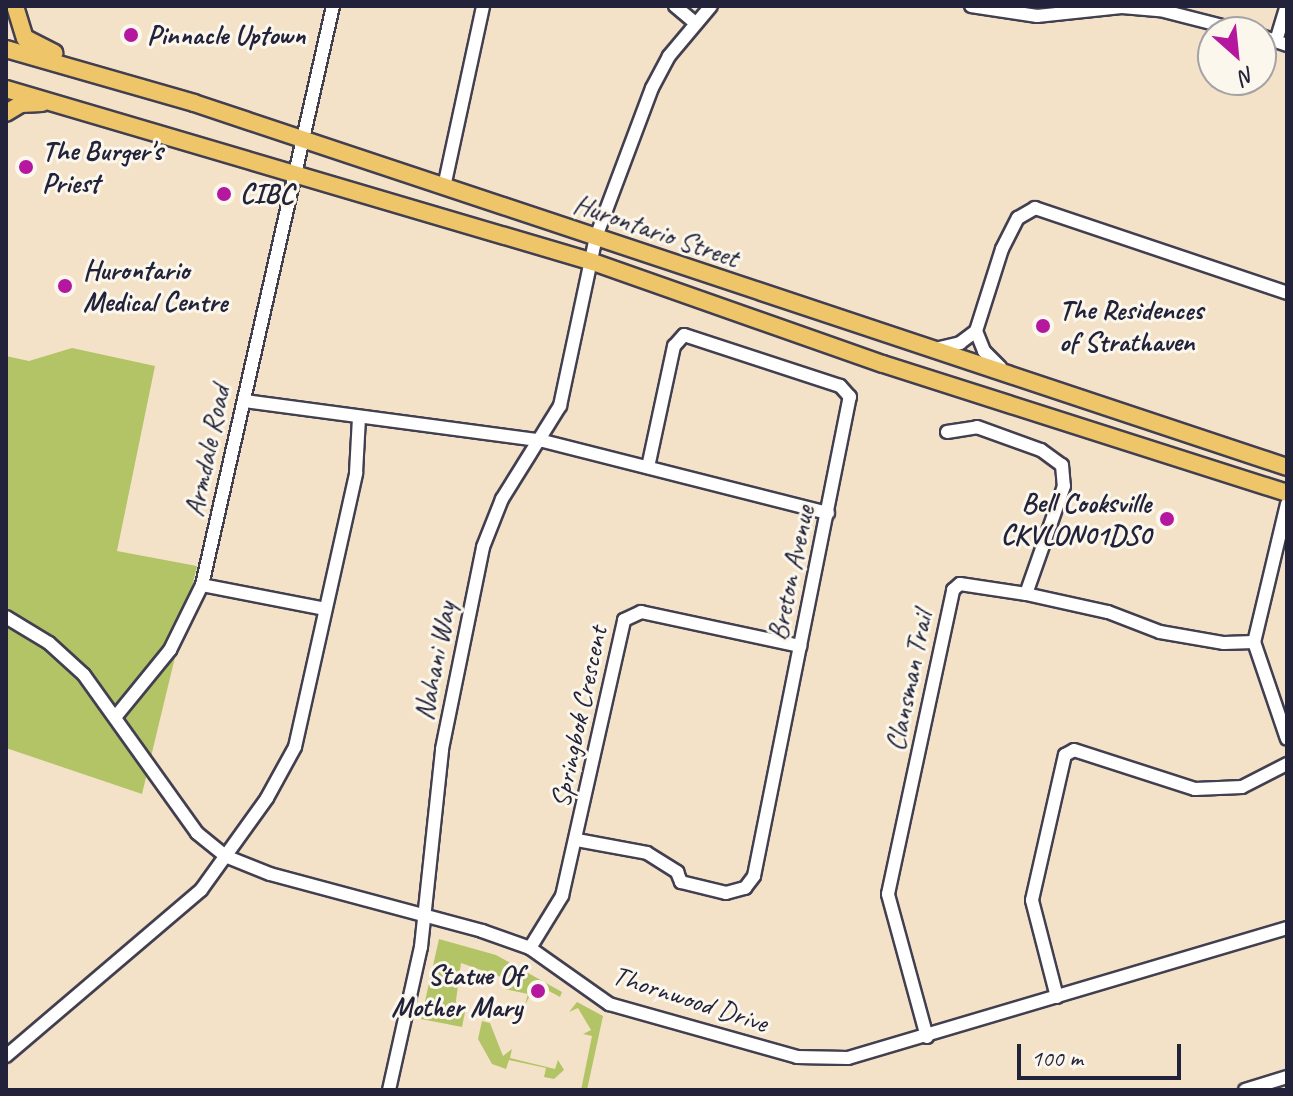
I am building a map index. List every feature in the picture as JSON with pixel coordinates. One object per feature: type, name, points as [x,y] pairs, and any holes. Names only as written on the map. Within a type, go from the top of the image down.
[{"type":"main road","points":[[6,28],[13,6]]},
{"type":"main road","points":[[13,6],[25,38],[62,55],[73,69]]},
{"type":"main road","name":"Hurontario Street","points":[[6,49],[303,140],[1287,467]]},
{"type":"main road","name":"Hurontario Street","points":[[6,89],[593,262],[883,364],[1287,493]]},
{"type":"main road","points":[[6,113],[33,101],[74,109]]},
{"type":"street","name":"Armdale Road","points":[[117,715],[170,650],[202,585],[245,401],[247,374],[296,175],[333,6]]},
{"type":"street","points":[[444,187],[483,6]]},
{"type":"street","points":[[675,6],[695,23]]},
{"type":"street","name":"Nahani Way","points":[[389,1090],[426,915],[442,749],[483,547],[502,499],[543,441],[567,383],[596,237],[652,88],[695,23],[711,6]]},
{"type":"street","points":[[971,6],[1037,16],[1122,7],[1160,8],[1197,18]]},
{"type":"street","points":[[1282,43],[1287,6]]},
{"type":"street","points":[[933,349],[950,347],[976,331],[1002,249],[1018,218],[1035,208],[1287,293]]},
{"type":"street","points":[[976,331],[992,363],[1010,373]]},
{"type":"street","name":"Breton Avenue","points":[[577,840],[647,853],[688,885],[726,893],[745,888],[754,876],[850,404],[847,392],[692,335],[674,346],[648,467]]},
{"type":"street","points":[[245,401],[543,441],[828,513]]},
{"type":"street","points":[[6,1056],[174,916],[225,856],[295,747],[356,473],[359,418]]},
{"type":"street","points":[[947,432],[977,427],[1041,450],[1062,465],[1064,486],[1026,594]]},
{"type":"street","points":[[1287,504],[1254,642],[1287,739]]},
{"type":"street","name":"Clansman Trail","points":[[927,1037],[888,894],[951,597],[960,584],[1026,594],[1108,612],[1160,632],[1224,643],[1254,642]]},
{"type":"street","points":[[202,585],[325,609]]},
{"type":"street","name":"Springbok Crescent","points":[[530,948],[562,896],[577,840],[618,632],[631,614],[800,646]]},
{"type":"street","name":"Thornwood Drive","points":[[6,617],[49,643],[117,715],[197,833],[225,856],[270,874],[426,915],[530,948],[609,1004],[797,1057],[848,1058],[1287,928]]},
{"type":"street","points":[[1057,997],[1032,900],[1065,755],[1074,750],[1195,789],[1242,787],[1287,764]]},
{"type":"street","points":[[1245,1090],[1287,1077]]},
{"type":"green space","points":[[72,348],[155,366],[117,551],[197,566],[142,794],[6,748],[6,356],[29,361]]},
{"type":"green space","points":[[439,939],[496,955],[562,992],[560,997],[536,984],[525,1005],[528,994],[505,989],[501,977],[461,963],[455,1008],[465,1012],[462,1027],[421,1019]]},
{"type":"green space","points":[[577,1002],[603,1016],[587,1090],[581,1090],[592,1036],[583,1034],[591,1030],[578,1008],[569,1012]]},
{"type":"green space","points":[[482,1021],[490,1023],[503,1056],[512,1049],[510,1058],[555,1069],[558,1060],[564,1070],[554,1079],[544,1077],[546,1068],[509,1060],[506,1069],[492,1064],[478,1039]]},
{"type":"place","name":"Pinnacle Uptown","points":[[131,35]]},
{"type":"place","name":"The Burger's Priest","points":[[26,167]]},
{"type":"place","name":"CIBC","points":[[224,194]]},
{"type":"place","name":"Hurontario Medical Centre","points":[[65,286]]},
{"type":"place","name":"The Residences of Strathaven","points":[[1043,326]]},
{"type":"place","name":"Bell Cooksville CKVLON01DS0","points":[[1167,519]]},
{"type":"place","name":"Statue Of Mother Mary","points":[[538,991]]}]
